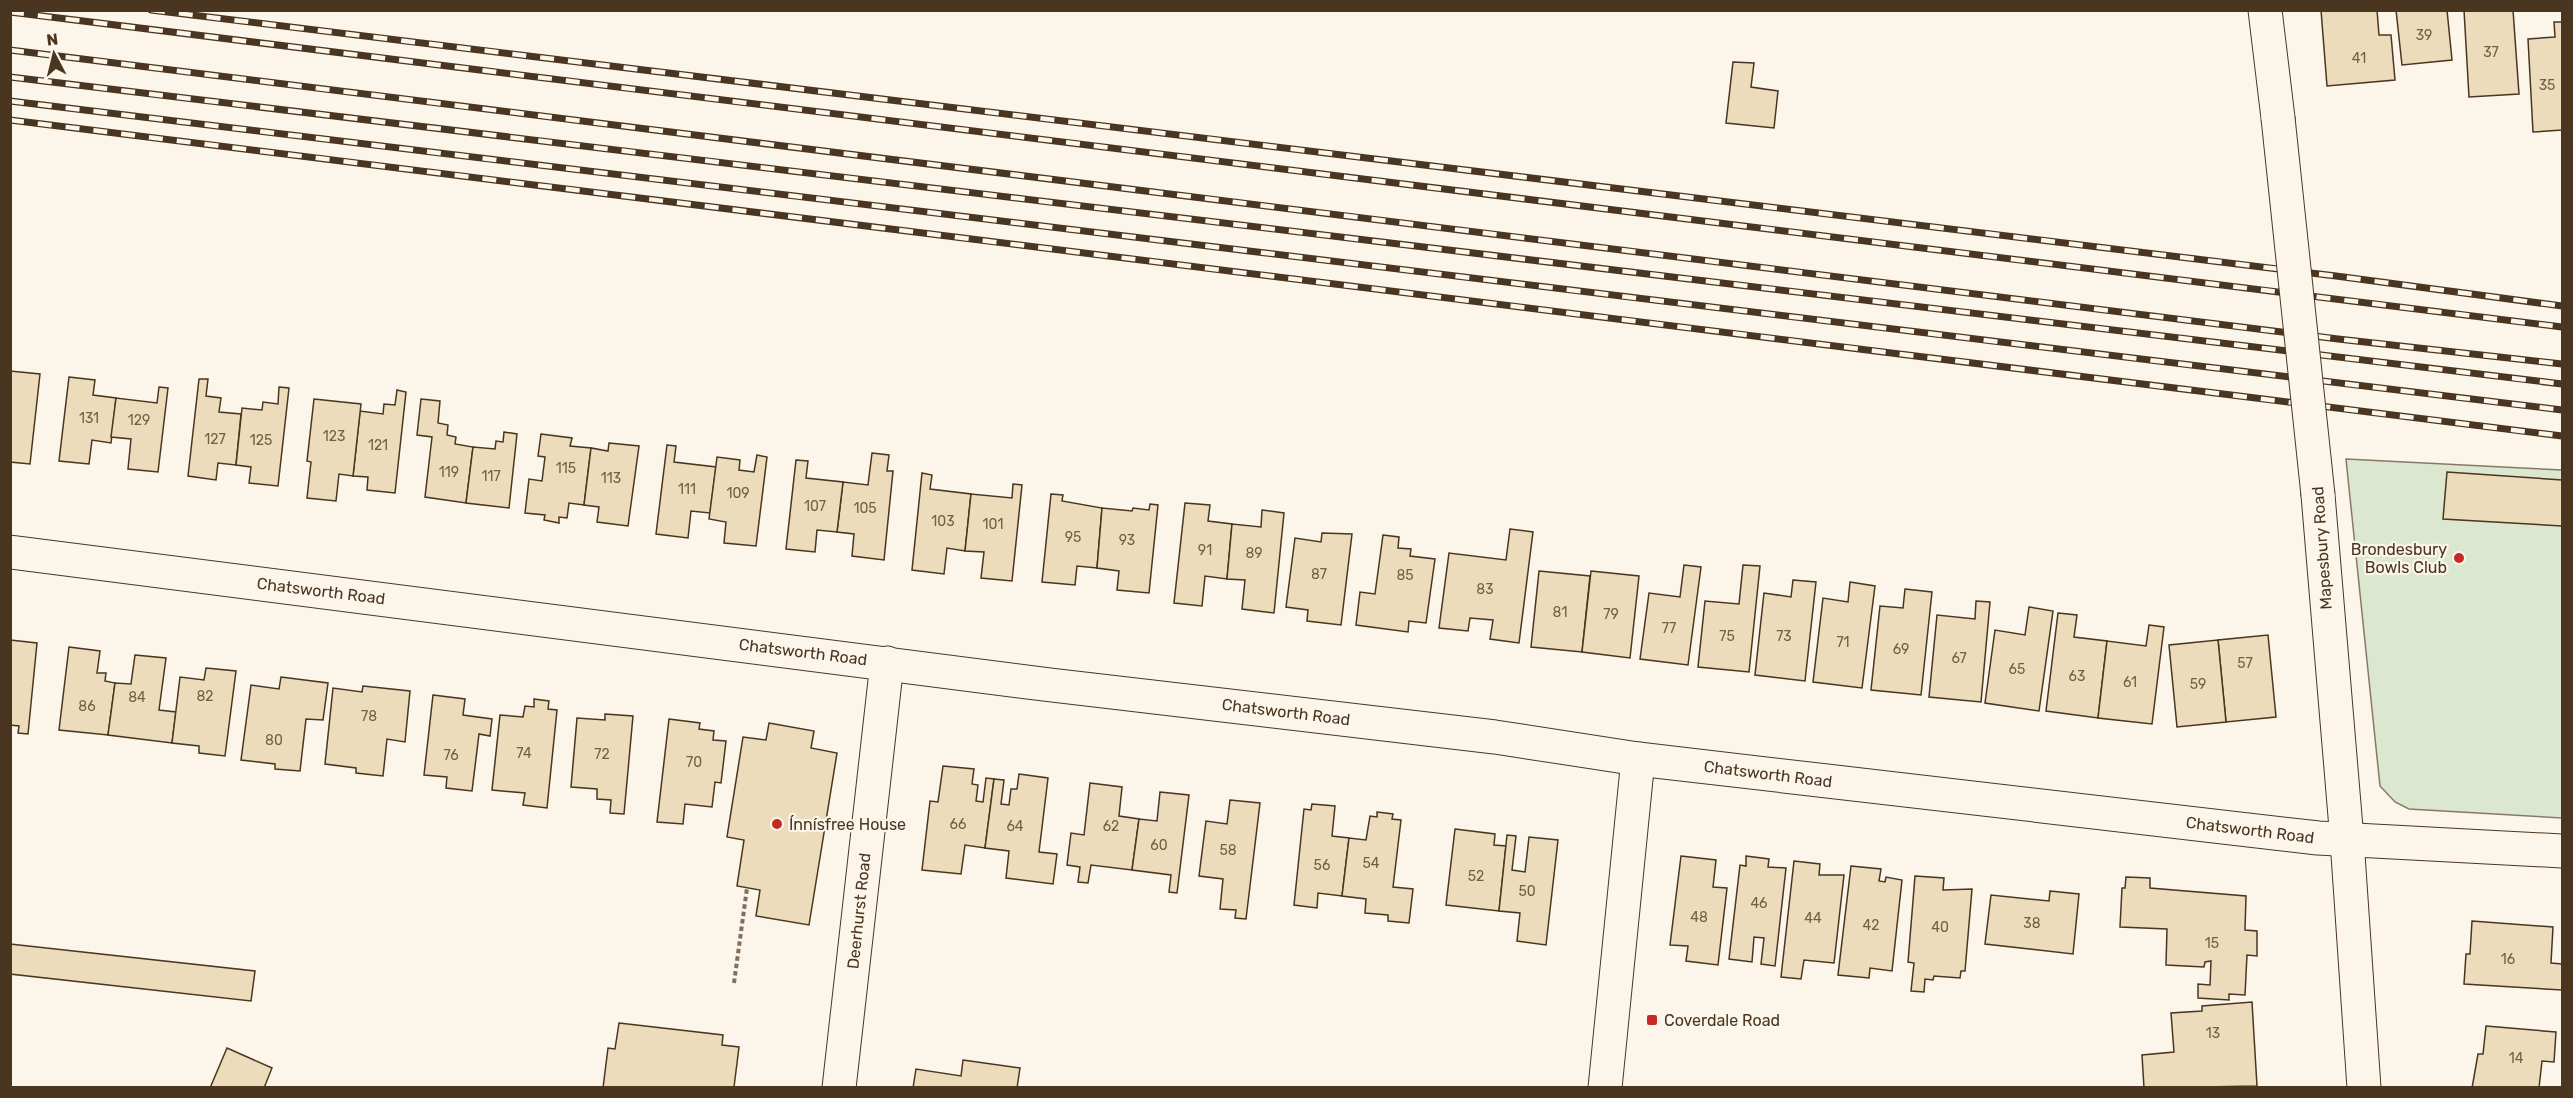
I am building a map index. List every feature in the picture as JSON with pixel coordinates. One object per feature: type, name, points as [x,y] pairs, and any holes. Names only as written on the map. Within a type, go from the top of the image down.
[{"type":"street","name":"Mapesbury Road","points":[[2265,10],[2318,495],[2347,840],[2364,1088]]},
{"type":"street","name":"Chatsworth Road","points":[[10,552],[1051,685],[1495,737],[1638,759],[2318,838],[2562,851]]},
{"type":"street","name":"Deerhurst Road","points":[[839,1088],[887,663]]},
{"type":"street","points":[[1605,1088],[1638,759]]},
{"type":"path","points":[[734,983],[747,888]]},
{"type":"green space","name":"Brondesbury Bowls Club","points":[[2346,459],[2562,470],[2562,818],[2409,809],[2395,802],[2380,786]]},
{"type":"building","points":[[2321,10],[2377,10],[2379,35],[2391,35],[2395,80],[2327,86]]},
{"type":"building","points":[[2396,10],[2447,10],[2452,60],[2402,65]]},
{"type":"building","points":[[2464,10],[2513,10],[2519,94],[2469,97]]},
{"type":"building","points":[[2554,22],[2562,22],[2562,130],[2533,132],[2528,39],[2555,37]]},
{"type":"building","points":[[1733,62],[1754,63],[1751,87],[1778,91],[1774,128],[1726,123]]},
{"type":"building","points":[[10,371],[40,374],[30,464],[10,462]]},
{"type":"building","points":[[69,377],[95,380],[93,395],[116,398],[111,443],[92,440],[89,464],[59,461]]},
{"type":"building","points":[[199,379],[208,379],[206,396],[221,398],[219,412],[241,414],[236,465],[218,463],[216,480],[188,476]]},
{"type":"building","points":[[159,387],[168,388],[158,472],[128,469],[131,439],[111,437],[116,398],[157,403]]},
{"type":"building","points":[[279,387],[289,388],[278,486],[249,483],[251,467],[236,465],[242,408],[262,410],[263,402],[278,404]]},
{"type":"building","points":[[397,390],[406,392],[395,493],[367,490],[368,477],[353,476],[360,411],[383,414],[384,404],[395,405]]},
{"type":"building","points":[[314,399],[361,404],[353,476],[339,474],[336,501],[307,498],[311,462],[307,461]]},
{"type":"building","points":[[421,399],[440,401],[438,423],[448,425],[447,435],[456,437],[455,444],[473,447],[466,503],[425,497],[432,437],[417,435]]},
{"type":"building","points":[[504,432],[517,434],[509,508],[466,503],[473,447],[495,449],[496,441],[503,442]]},
{"type":"building","points":[[541,434],[572,438],[570,446],[591,448],[584,505],[569,503],[567,518],[559,517],[559,523],[544,520],[545,515],[525,513],[529,479],[542,481],[545,457],[538,456]]},
{"type":"building","points":[[609,443],[639,446],[628,526],[597,522],[599,507],[584,505],[591,448],[608,451]]},
{"type":"building","points":[[667,445],[676,446],[674,462],[716,467],[710,513],[691,511],[688,538],[656,534]]},
{"type":"building","points":[[872,453],[889,455],[887,471],[893,471],[884,560],[852,556],[854,534],[837,532],[843,482],[868,485]]},
{"type":"building","points":[[757,455],[767,457],[756,546],[724,543],[726,522],[709,519],[717,457],[740,460],[739,470],[754,472]]},
{"type":"building","points":[[796,460],[808,461],[806,478],[843,482],[837,532],[817,530],[815,552],[786,549]]},
{"type":"building","points":[[2447,472],[2562,480],[2562,526],[2443,519]]},
{"type":"building","points":[[922,473],[932,475],[930,489],[971,494],[965,551],[947,548],[944,574],[912,570]]},
{"type":"building","points":[[1013,484],[1022,485],[1012,581],[981,578],[984,552],[965,551],[971,494],[1012,498]]},
{"type":"building","points":[[1051,494],[1063,495],[1062,501],[1102,508],[1097,568],[1077,566],[1075,585],[1042,582]]},
{"type":"building","points":[[1185,503],[1210,505],[1208,521],[1232,524],[1227,579],[1205,576],[1202,606],[1174,603]]},
{"type":"building","points":[[1150,504],[1158,505],[1149,593],[1117,590],[1119,571],[1097,568],[1102,508],[1149,510]]},
{"type":"building","points":[[1262,510],[1284,513],[1274,613],[1242,609],[1245,580],[1227,579],[1232,524],[1261,527]]},
{"type":"building","points":[[1510,529],[1533,532],[1519,643],[1490,639],[1493,620],[1470,618],[1468,631],[1439,628],[1449,553],[1506,560]]},
{"type":"building","points":[[1322,533],[1352,534],[1341,625],[1307,621],[1308,610],[1286,607],[1295,538],[1321,542]]},
{"type":"building","points":[[1383,535],[1399,537],[1398,548],[1411,549],[1410,556],[1435,559],[1426,623],[1409,621],[1408,632],[1356,625],[1360,592],[1375,594]]},
{"type":"building","points":[[1684,565],[1701,567],[1688,665],[1640,659],[1649,593],[1680,597]]},
{"type":"building","points":[[1743,565],[1760,566],[1749,672],[1698,667],[1705,601],[1739,604]]},
{"type":"building","points":[[1539,571],[1590,576],[1582,652],[1531,647]]},
{"type":"building","points":[[1591,571],[1639,576],[1630,658],[1582,652]]},
{"type":"building","points":[[1793,580],[1816,582],[1805,681],[1755,675],[1764,593],[1791,597]]},
{"type":"building","points":[[1850,582],[1875,586],[1862,688],[1813,682],[1823,598],[1848,602]]},
{"type":"building","points":[[1905,589],[1932,592],[1921,695],[1871,690],[1880,606],[1903,608]]},
{"type":"building","points":[[1976,601],[1990,602],[1981,702],[1929,697],[1937,615],[1975,619]]},
{"type":"building","points":[[2029,607],[2053,611],[2039,711],[1985,703],[1995,630],[2025,635]]},
{"type":"building","points":[[2058,613],[2077,615],[2074,637],[2107,641],[2098,718],[2046,711]]},
{"type":"building","points":[[2149,625],[2164,627],[2152,724],[2098,718],[2107,641],[2146,646]]},
{"type":"building","points":[[2268,635],[2276,717],[2226,722],[2218,640]]},
{"type":"building","points":[[10,640],[37,643],[28,734],[18,733],[19,726],[10,725]]},
{"type":"building","points":[[2218,640],[2226,722],[2177,727],[2169,645]]},
{"type":"building","points":[[69,647],[100,651],[97,673],[106,673],[105,681],[115,683],[108,735],[59,730]]},
{"type":"building","points":[[135,655],[166,658],[159,710],[176,712],[172,743],[108,735],[115,683],[131,684]]},
{"type":"building","points":[[206,668],[236,671],[225,756],[199,753],[199,746],[172,743],[180,677],[204,680]]},
{"type":"building","points":[[281,677],[328,683],[323,720],[306,719],[300,771],[275,769],[275,764],[241,760],[251,685],[279,689]]},
{"type":"building","points":[[363,686],[410,691],[405,742],[387,739],[383,776],[356,773],[356,768],[325,764],[333,688],[362,692]]},
{"type":"building","points":[[433,695],[465,699],[463,715],[492,719],[490,736],[479,734],[472,791],[446,788],[447,777],[424,775]]},
{"type":"building","points":[[534,699],[549,701],[548,709],[557,710],[547,808],[523,805],[525,793],[492,790],[500,715],[523,717],[525,706],[534,707]]},
{"type":"building","points":[[605,714],[633,716],[624,814],[610,813],[611,800],[597,799],[597,789],[571,787],[577,718],[605,720]]},
{"type":"building","points":[[669,719],[700,723],[699,729],[714,731],[713,740],[726,741],[721,783],[715,782],[712,807],[685,804],[683,824],[657,822]]},
{"type":"building","name":"Ínnísfree House","points":[[769,723],[814,731],[811,748],[837,753],[809,925],[756,916],[760,890],[737,886],[744,840],[727,837],[743,737],[766,740]]},
{"type":"building","points":[[943,766],[974,769],[972,784],[978,785],[976,801],[983,802],[986,778],[994,779],[985,848],[965,845],[961,874],[922,870],[930,801],[938,802]]},
{"type":"building","points":[[1019,774],[1048,778],[1039,852],[1057,854],[1053,884],[1006,878],[1009,851],[985,848],[994,779],[1004,780],[1001,804],[1009,805],[1011,789],[1017,789]]},
{"type":"building","points":[[1090,783],[1122,787],[1119,816],[1139,819],[1132,870],[1091,865],[1088,883],[1078,882],[1080,867],[1067,865],[1071,833],[1084,835]]},
{"type":"building","points":[[1160,792],[1189,795],[1177,893],[1169,892],[1171,875],[1132,870],[1139,819],[1157,821]]},
{"type":"building","points":[[1230,800],[1260,803],[1246,919],[1235,918],[1236,910],[1220,909],[1223,879],[1199,876],[1206,821],[1227,824]]},
{"type":"building","points":[[1312,804],[1335,806],[1332,836],[1349,838],[1342,896],[1318,893],[1317,908],[1294,905],[1304,809],[1311,810]]},
{"type":"building","points":[[1377,812],[1393,814],[1392,819],[1401,820],[1393,887],[1413,889],[1409,923],[1388,921],[1388,915],[1365,913],[1366,899],[1342,896],[1349,838],[1366,840],[1370,816],[1377,817]]},
{"type":"building","points":[[1455,829],[1495,834],[1494,845],[1506,846],[1499,911],[1446,905]]},
{"type":"building","points":[[1507,835],[1516,836],[1512,870],[1525,872],[1529,837],[1558,840],[1546,945],[1517,941],[1520,913],[1499,911]]},
{"type":"building","points":[[1681,856],[1716,860],[1713,887],[1727,888],[1718,965],[1686,961],[1688,946],[1670,945]]},
{"type":"building","points":[[1746,856],[1769,859],[1768,867],[1786,868],[1775,966],[1761,964],[1764,938],[1754,937],[1752,962],[1729,959],[1740,865],[1746,866]]},
{"type":"building","points":[[1794,861],[1820,864],[1819,875],[1844,875],[1834,963],[1804,960],[1801,979],[1781,977]]},
{"type":"building","points":[[1851,866],[1881,869],[1879,881],[1885,882],[1886,877],[1902,880],[1892,971],[1870,968],[1869,978],[1838,975]]},
{"type":"building","points":[[1915,876],[1944,878],[1943,890],[1972,889],[1965,971],[1961,971],[1960,978],[1934,976],[1933,980],[1925,979],[1924,992],[1911,991],[1914,963],[1908,962]]},
{"type":"building","points":[[2126,877],[2150,878],[2150,888],[2246,896],[2245,930],[2257,931],[2257,956],[2247,955],[2245,995],[2229,994],[2229,1000],[2198,998],[2198,984],[2210,985],[2211,961],[2205,962],[2204,967],[2166,965],[2167,929],[2120,927],[2122,888],[2125,888]]},
{"type":"building","points":[[2050,891],[2079,894],[2073,954],[1985,944],[1991,895],[2049,901]]},
{"type":"building","points":[[2472,921],[2553,927],[2551,963],[2562,964],[2562,990],[2464,984],[2466,954],[2470,954]]},
{"type":"building","points":[[10,944],[255,971],[251,1001],[10,974]]},
{"type":"building","points":[[2252,1002],[2257,1086],[2144,1088],[2142,1055],[2174,1052],[2171,1013],[2202,1011],[2202,1006]]},
{"type":"building","points":[[619,1023],[723,1035],[722,1045],[739,1047],[734,1087],[603,1088],[608,1048],[615,1049]]},
{"type":"building","points":[[2486,1026],[2556,1032],[2554,1062],[2542,1061],[2539,1088],[2472,1088],[2478,1054],[2483,1054]]},
{"type":"building","points":[[227,1048],[272,1068],[264,1088],[210,1088]]},
{"type":"building","points":[[963,1060],[1020,1068],[1017,1088],[913,1088],[916,1069],[961,1076]]},
{"type":"railway","points":[[151,10],[2336,276],[2562,306]]},
{"type":"railway","points":[[10,12],[2562,327]]},
{"type":"railway","points":[[10,50],[2338,339],[2562,364]]},
{"type":"railway","points":[[10,77],[2562,384]]},
{"type":"railway","points":[[10,101],[2562,410]]},
{"type":"railway","points":[[10,120],[2562,436]]},
{"type":"place","name":"Brondesbury Bowls Club","points":[[2459,558]]},
{"type":"place","name":"Ínnísfree House","points":[[777,824]]},
{"type":"place","name":"Coverdale Road","points":[[1652,1020]]}]
